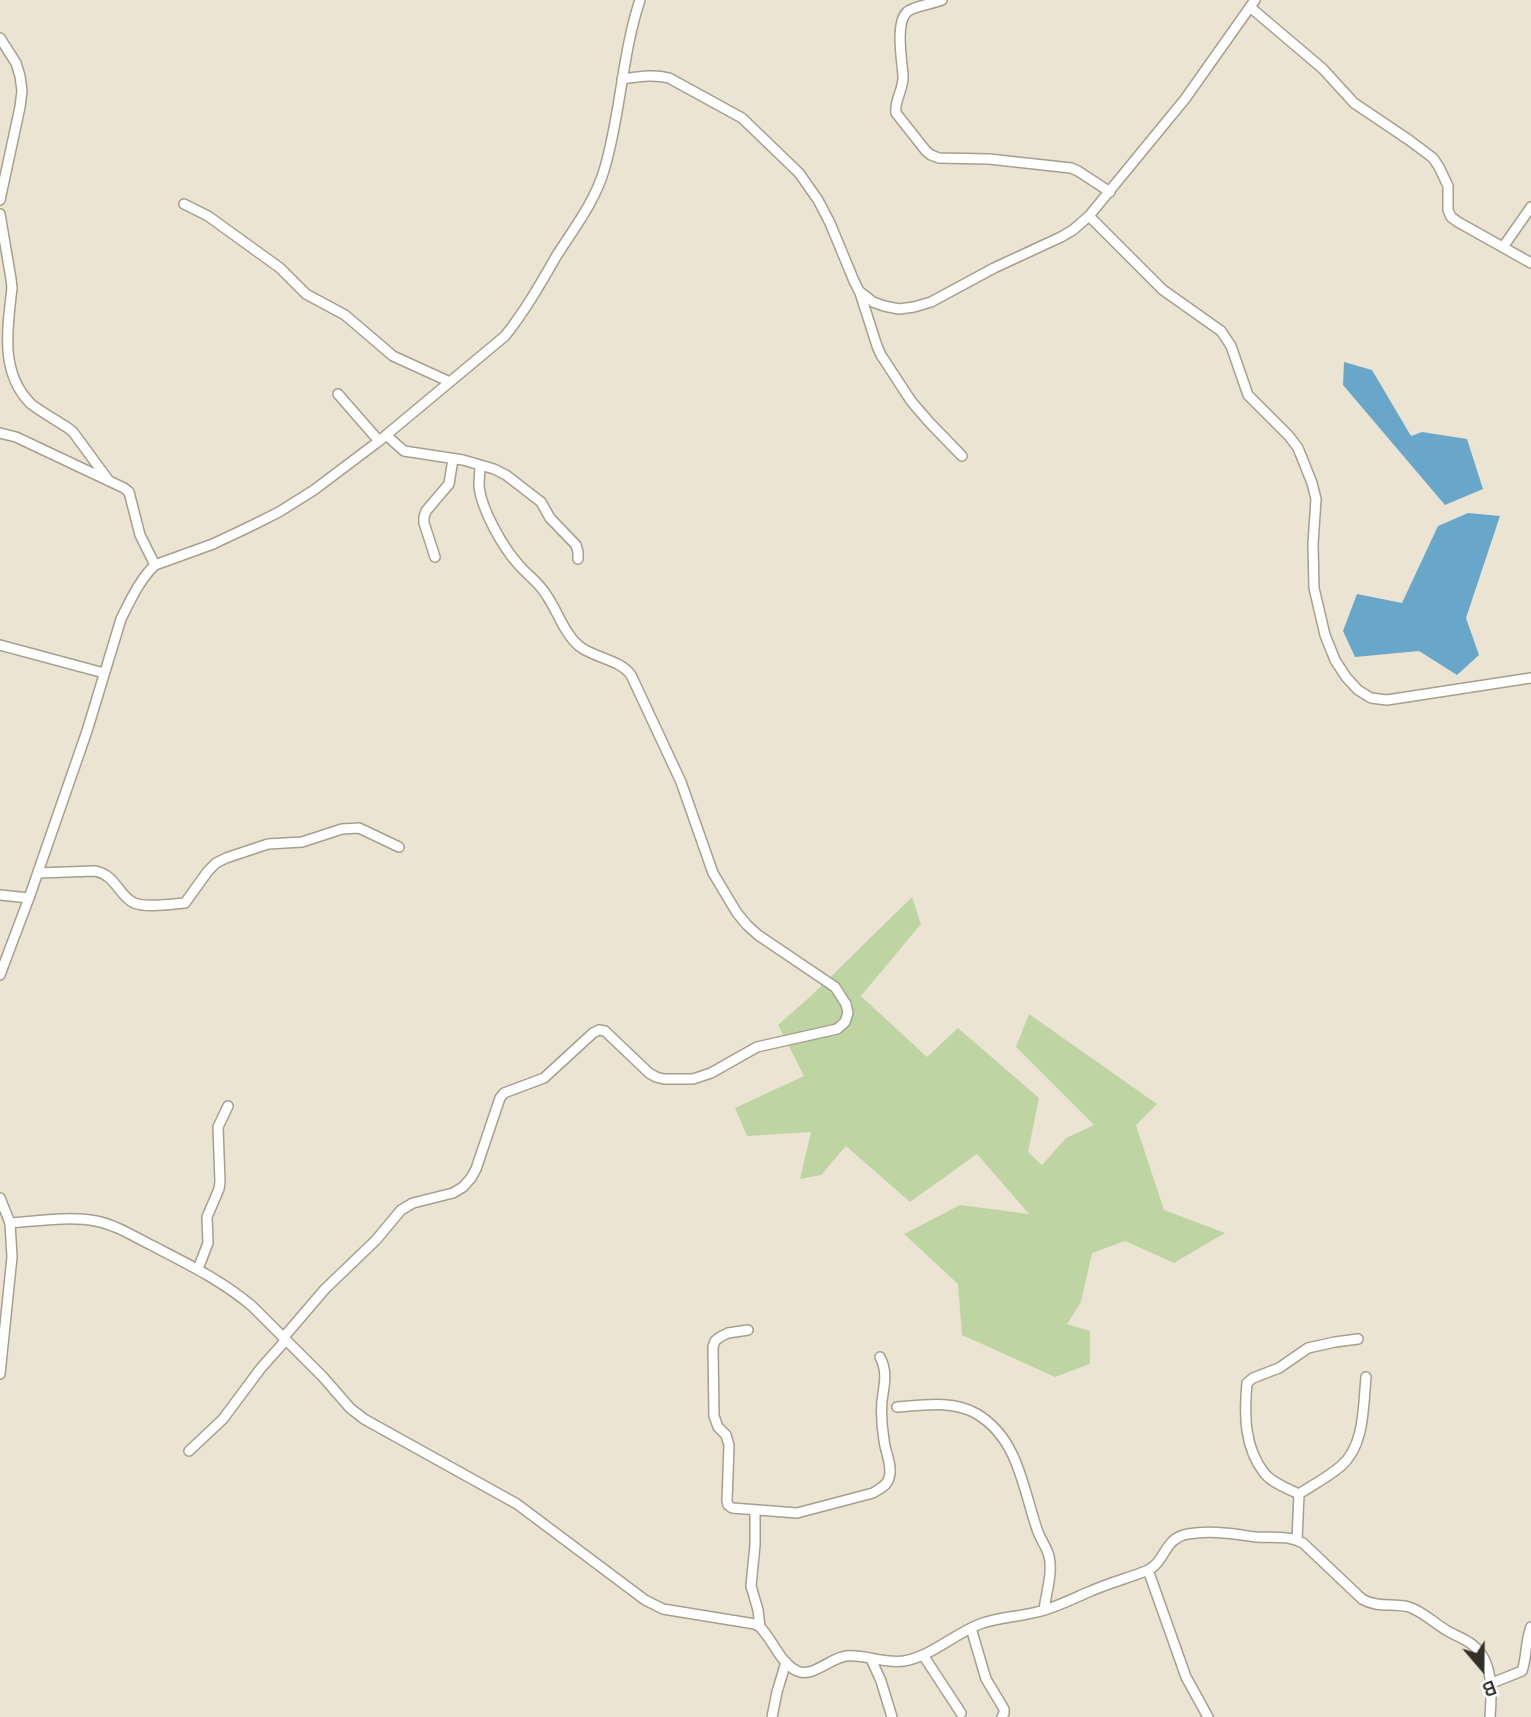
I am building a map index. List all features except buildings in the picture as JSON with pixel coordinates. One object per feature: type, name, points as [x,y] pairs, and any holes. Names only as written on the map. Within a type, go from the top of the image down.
[{"type":"street","points":[[0,975],[30,898],[124,612],[149,570],[155,565],[213,544],[279,512],[314,490],[383,438],[505,336],[546,275],[600,185],[640,0]]},
{"type":"street","points":[[942,0],[908,9],[902,17],[900,32],[903,81],[895,107],[926,151],[939,158],[989,159],[1071,168],[1110,192]]},
{"type":"street","points":[[859,291],[873,302],[891,307],[914,307],[932,302],[1073,230],[1110,192],[1185,99],[1252,4],[1323,69],[1354,103],[1433,158],[1448,186],[1447,202],[1451,217],[1531,263]]},
{"type":"street","points":[[0,38],[16,63],[22,91],[0,200]]},
{"type":"street","points":[[622,79],[647,76],[669,78],[743,118],[799,173],[830,223],[859,291],[881,355],[911,401],[962,456]]},
{"type":"street","points":[[184,204],[208,216],[280,268],[306,294],[345,314],[393,356],[450,383]]},
{"type":"street","points":[[1503,247],[1531,207]]},
{"type":"street","points":[[0,214],[12,288],[5,365],[17,388],[31,404],[73,432],[109,481]]},
{"type":"street","points":[[1089,216],[1163,290],[1221,331],[1231,346],[1248,395],[1298,448],[1316,499],[1314,589],[1319,613],[1335,660],[1358,690],[1371,698],[1387,700],[1531,678]]},
{"type":"street","points":[[338,394],[383,438],[404,452],[453,458],[501,472],[541,502],[550,518],[576,545],[578,559]]},
{"type":"street","points":[[0,433],[16,438],[129,492],[140,535],[155,565]]},
{"type":"street","points":[[435,557],[424,517],[449,484],[453,458]]},
{"type":"street","points":[[189,1451],[223,1419],[325,1289],[376,1240],[401,1210],[413,1203],[453,1193],[471,1178],[504,1093],[544,1078],[593,1032],[605,1031],[656,1077],[693,1079],[711,1073],[757,1047],[828,1033],[845,1022],[848,1013],[846,1004],[835,987],[758,935],[737,913],[713,873],[681,782],[631,675],[621,666],[594,655],[569,635],[542,589],[513,557],[494,529],[480,492],[480,465]]},
{"type":"street","points":[[0,645],[104,673]]},
{"type":"street","points":[[38,873],[95,871],[110,878],[135,903],[185,903],[216,863],[268,844],[302,842],[342,829],[359,828],[399,847]]},
{"type":"street","points":[[0,895],[30,898]]},
{"type":"street","points":[[198,1269],[208,1243],[207,1217],[220,1182],[218,1127],[229,1106]]},
{"type":"street","points":[[0,1199],[9,1223],[12,1257],[0,1374]]},
{"type":"street","points":[[9,1223],[74,1219],[95,1221],[116,1227],[198,1269],[243,1298],[356,1414],[517,1504],[645,1601],[663,1609],[761,1627],[791,1668],[800,1673],[846,1656],[890,1662],[923,1655],[971,1628],[1044,1610],[1148,1570],[1157,1564],[1173,1540],[1188,1534],[1227,1532],[1297,1540],[1362,1599],[1370,1603],[1414,1609],[1470,1642],[1482,1656],[1492,1683],[1490,1717]]},
{"type":"street","points":[[748,1330],[728,1332],[720,1336],[712,1347],[714,1416],[729,1445],[727,1501],[732,1508],[804,1513],[873,1493],[887,1482],[890,1469],[884,1440],[882,1403],[886,1382],[884,1364],[880,1357]]},
{"type":"street","points":[[1298,1494],[1266,1475],[1253,1452],[1245,1425],[1247,1383],[1279,1368],[1308,1348],[1358,1339]]},
{"type":"street","points":[[1298,1494],[1342,1465],[1358,1442],[1366,1377]]},
{"type":"street","points":[[897,1407],[945,1404],[976,1413],[997,1430],[1014,1457],[1038,1532],[1049,1557],[1050,1574],[1044,1610]]},
{"type":"street","points":[[1297,1540],[1298,1494]]},
{"type":"street","points":[[755,1511],[751,1586],[761,1627]]},
{"type":"street","points":[[1148,1570],[1186,1677],[1208,1717]]},
{"type":"street","points":[[1492,1683],[1522,1671],[1531,1627]]},
{"type":"street","points":[[971,1628],[985,1677],[1004,1709],[1002,1717]]},
{"type":"street","points":[[923,1655],[961,1713]]},
{"type":"street","points":[[871,1659],[892,1717]]},
{"type":"street","points":[[772,1717],[786,1662]]},
{"type":"green space","points":[[912,897],[921,924],[861,996],[927,1057],[958,1028],[1039,1098],[1028,1152],[1042,1165],[1066,1138],[1094,1125],[1016,1047],[1029,1014],[1157,1104],[1136,1125],[1164,1210],[1225,1233],[1174,1263],[1125,1241],[1092,1253],[1081,1302],[1067,1324],[1090,1331],[1090,1364],[1055,1377],[962,1335],[958,1284],[904,1234],[960,1205],[1029,1214],[977,1154],[910,1202],[846,1146],[821,1175],[800,1179],[811,1132],[747,1136],[735,1108],[804,1076],[778,1025]]},
{"type":"water","points":[[1344,362],[1372,370],[1411,436],[1422,432],[1467,439],[1483,489],[1445,505],[1343,385]]},
{"type":"water","points":[[1468,513],[1500,516],[1466,618],[1479,655],[1457,675],[1419,651],[1355,657],[1343,631],[1357,594],[1402,603],[1438,526]]}]
